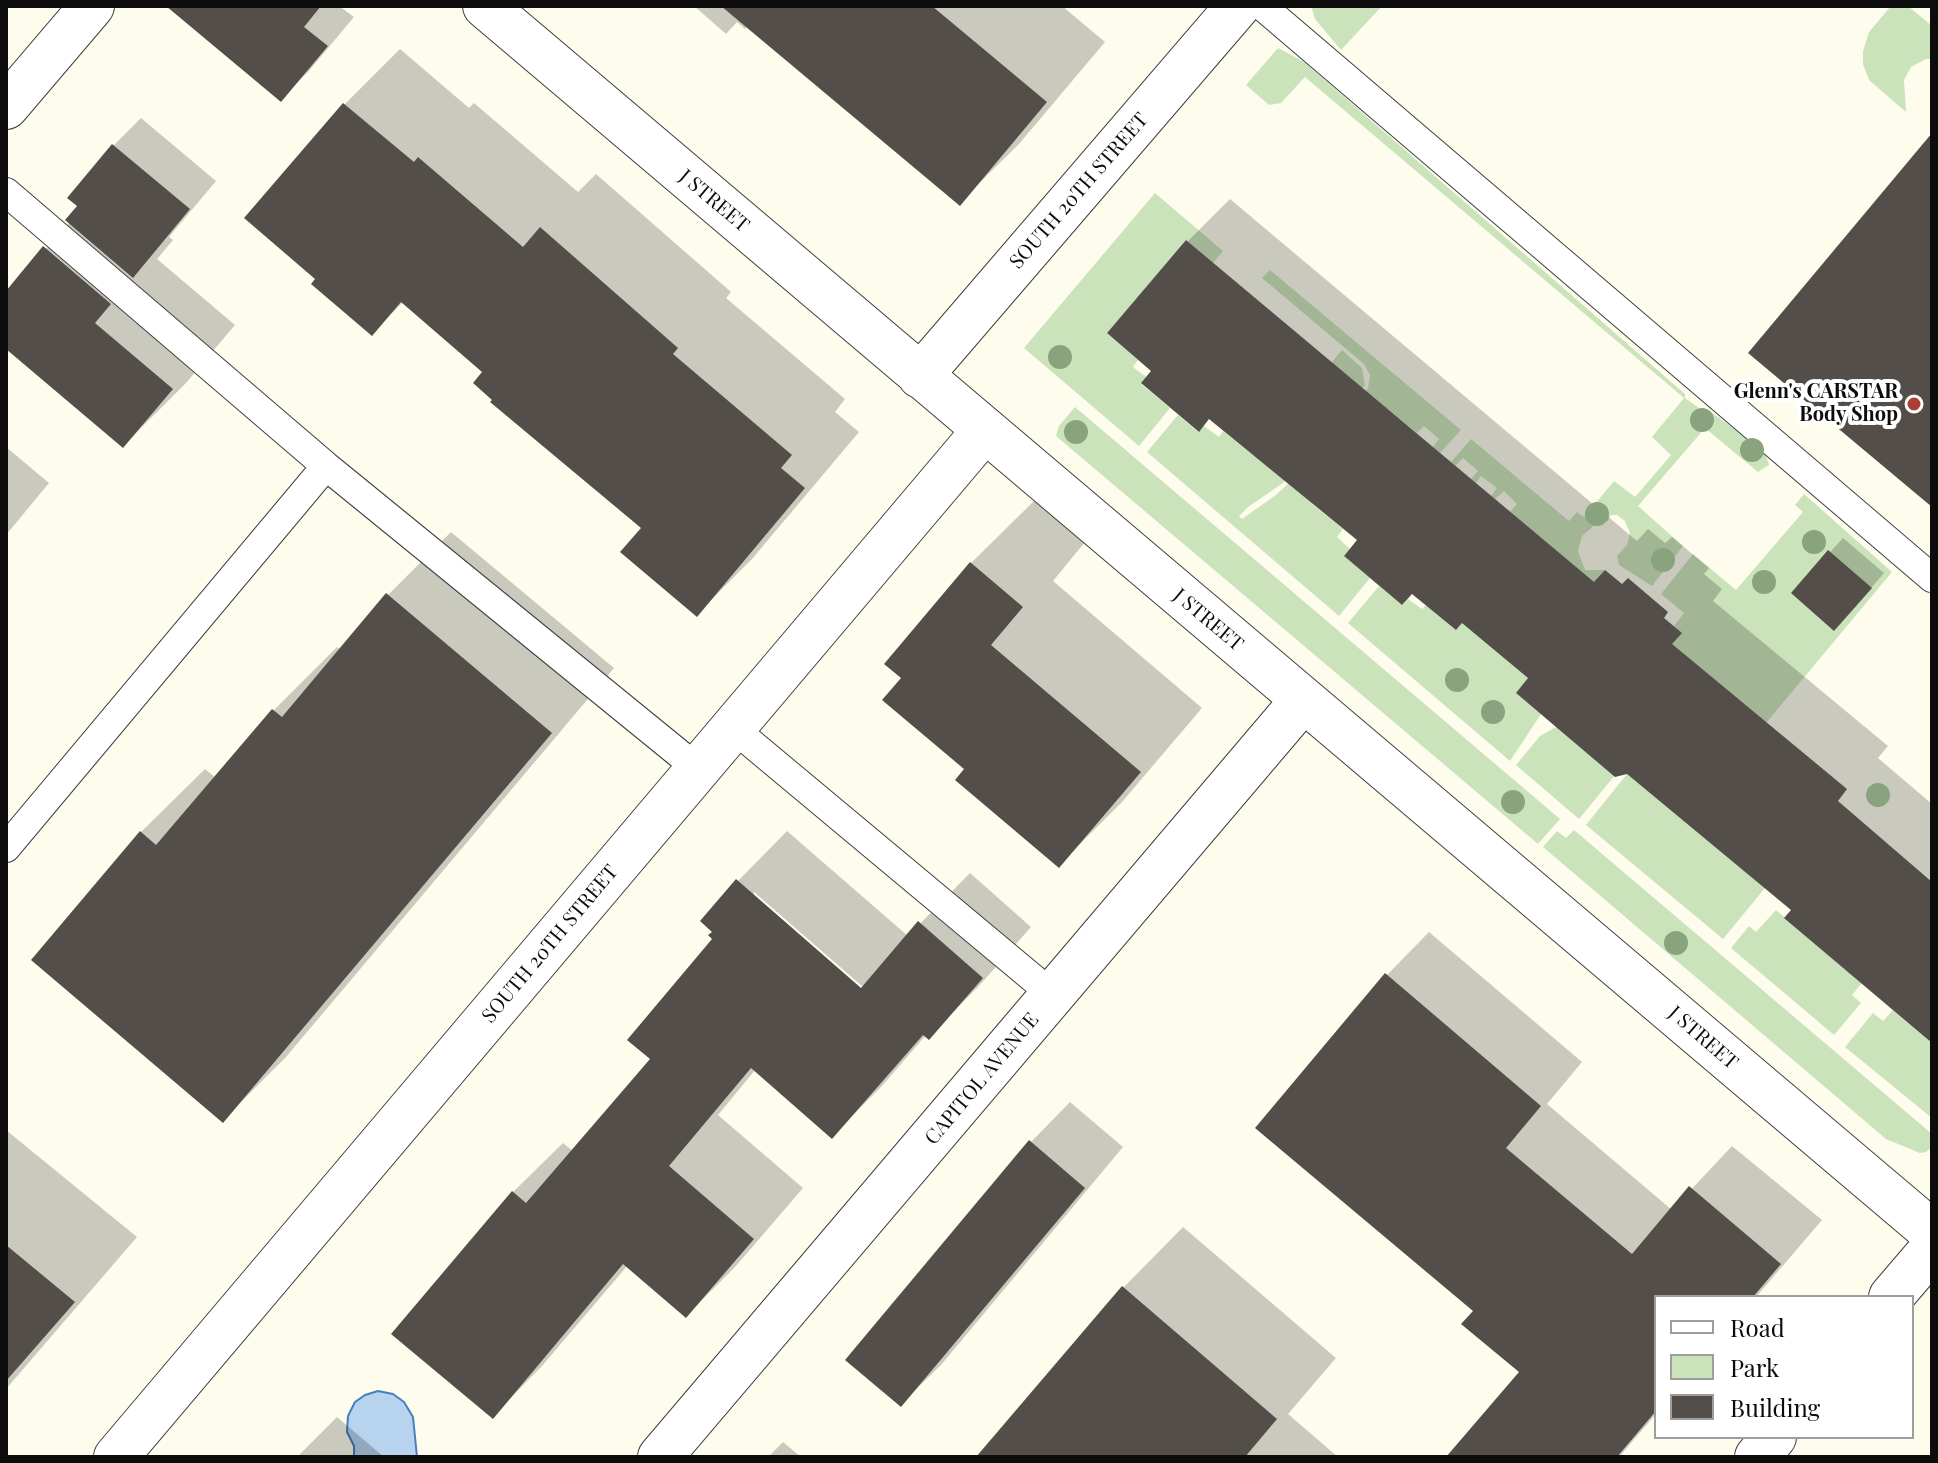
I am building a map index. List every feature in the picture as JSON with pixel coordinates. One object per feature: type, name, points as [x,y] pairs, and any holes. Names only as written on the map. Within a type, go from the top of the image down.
[{"type":"street","points":[[6,107],[92,6]]},
{"type":"street","name":"J STREET","points":[[485,6],[1932,1232]]},
{"type":"street","name":"SOUTH 20TH STREET","points":[[920,376],[1238,6]]},
{"type":"street","name":"SOUTH 20TH STREET","points":[[116,1457],[984,431]]},
{"type":"street","name":"CAPITOL AVENUE","points":[[660,1457],[1303,700]]},
{"type":"street","points":[[1893,1295],[1932,1249]]},
{"type":"street","points":[[1757,1457],[1772,1439]]},
{"type":"lane","points":[[1262,6],[1932,578]]},
{"type":"lane","points":[[6,192],[326,466],[698,769]]},
{"type":"lane","points":[[6,848],[326,466]]},
{"type":"lane","points":[[733,728],[1053,995]]},
{"type":"green space","points":[[1314,6],[1382,6],[1341,50],[1315,19]]},
{"type":"green space","points":[[1891,6],[1908,6],[1932,26],[1932,59],[1911,67],[1904,80],[1906,112],[1869,80],[1863,64],[1869,32]]},
{"type":"green space","points":[[1278,48],[1304,62],[1685,394],[1685,398],[1706,413],[1714,414],[1765,452],[1769,465],[1758,472],[1705,428],[1638,506],[1683,546],[1652,586],[1619,565],[1617,556],[1627,545],[1630,533],[1625,521],[1617,515],[1596,524],[1582,536],[1578,551],[1585,570],[1605,570],[1521,671],[1528,678],[1517,694],[1541,714],[1510,761],[1348,623],[1379,586],[1402,605],[1408,599],[1422,609],[1426,605],[1456,630],[1536,534],[1510,512],[1517,504],[1504,491],[1495,499],[1491,496],[1497,488],[1481,476],[1476,483],[1471,479],[1478,471],[1463,458],[1455,466],[1451,462],[1471,439],[1569,521],[1577,512],[1584,517],[1614,481],[1635,497],[1671,455],[1652,437],[1684,398],[1305,77],[1281,103],[1269,105],[1246,85]]},
{"type":"green space","points":[[1155,193],[1223,251],[1213,263],[1186,240],[1107,333],[1138,360],[1133,367],[1146,377],[1141,384],[1170,408],[1139,446],[1024,348]]},
{"type":"green space","points":[[1270,270],[1461,430],[1440,453],[1433,447],[1439,439],[1424,426],[1417,433],[1389,410],[1311,503],[1343,529],[1337,537],[1350,549],[1344,556],[1370,578],[1339,616],[1147,452],[1178,415],[1198,432],[1204,426],[1219,437],[1223,431],[1253,455],[1342,350],[1362,368],[1365,385],[1283,483],[1248,507],[1239,516],[1242,519],[1291,481],[1368,388],[1370,375],[1364,364],[1262,278]]},
{"type":"green space","points":[[1075,407],[1560,819],[1538,844],[1056,436],[1059,426]]},
{"type":"green space","points":[[1804,494],[1892,572],[1766,723],[1639,746],[1579,819],[1516,765],[1540,736],[1556,727],[1599,732],[1681,633],[1674,626],[1684,613],[1661,594],[1693,554],[1736,590],[1803,512],[1795,505]]},
{"type":"green space","points":[[1627,774],[1765,888],[1723,939],[1586,825]]},
{"type":"green space","points":[[1574,830],[1932,1134],[1932,1147],[1920,1153],[1886,1139],[1543,847],[1557,831],[1566,838]]},
{"type":"green space","points":[[1776,910],[1862,983],[1852,995],[1861,1003],[1834,1035],[1731,948],[1749,926],[1756,932]]},
{"type":"green space","points":[[1893,1010],[1932,1043],[1932,1118],[1845,1047],[1873,1013],[1883,1021]]},
{"type":"water","points":[[378,1391],[393,1394],[404,1402],[413,1417],[417,1457],[354,1457],[354,1446],[347,1432],[348,1416],[355,1402]]},
{"type":"building","points":[[166,6],[321,6],[304,27],[328,46],[281,102]]},
{"type":"building","points":[[721,6],[932,6],[1047,102],[960,206]]},
{"type":"building","points":[[343,103],[414,162],[418,157],[523,247],[540,227],[678,348],[673,354],[792,455],[781,468],[805,488],[697,617],[620,552],[641,528],[490,402],[492,400],[473,383],[482,372],[401,302],[372,336],[311,284],[315,279],[244,218]]},
{"type":"building","points":[[1932,133],[1932,507],[1748,353]]},
{"type":"building","points":[[112,144],[190,209],[133,278],[65,220],[77,206],[67,198]]},
{"type":"building","points":[[1186,240],[1594,582],[1605,570],[1622,584],[1628,578],[1668,612],[1664,618],[1682,633],[1672,644],[1847,789],[1838,801],[1932,882],[1932,1043],[1784,918],[1791,910],[1627,774],[1615,777],[1516,693],[1528,678],[1462,623],[1456,630],[1412,594],[1402,605],[1344,556],[1357,540],[1209,419],[1199,432],[1141,383],[1151,371],[1107,333]]},
{"type":"building","points":[[43,246],[111,304],[95,323],[173,389],[123,448],[6,349],[6,291]]},
{"type":"building","points":[[1828,550],[1872,588],[1834,631],[1791,593]]},
{"type":"building","points":[[970,562],[1023,607],[991,645],[1141,772],[1059,868],[955,780],[964,769],[882,700],[901,678],[884,664]]},
{"type":"building","points":[[386,593],[552,733],[223,1123],[31,960],[140,831],[156,845],[272,709],[282,717]]},
{"type":"building","points":[[736,879],[861,988],[918,921],[983,978],[929,1040],[923,1035],[832,1139],[751,1068],[669,1166],[754,1239],[686,1318],[623,1264],[493,1419],[391,1334],[512,1191],[526,1203],[650,1059],[627,1040],[712,939],[708,935],[712,932],[700,921]]},
{"type":"building","points":[[1385,973],[1541,1106],[1506,1148],[1632,1254],[1689,1186],[1781,1264],[1755,1295],[1654,1295],[1654,1413],[1617,1457],[1446,1457],[1519,1372],[1461,1324],[1473,1311],[1255,1128]]},
{"type":"building","points":[[1029,1140],[1085,1188],[901,1407],[845,1360]]},
{"type":"building","points":[[6,1245],[75,1302],[6,1381]]},
{"type":"building","points":[[1122,1286],[1277,1419],[1245,1457],[976,1457]]},
{"type":"place","name":"Glenn's CARSTAR Body Shop","points":[[1914,404]]}]
